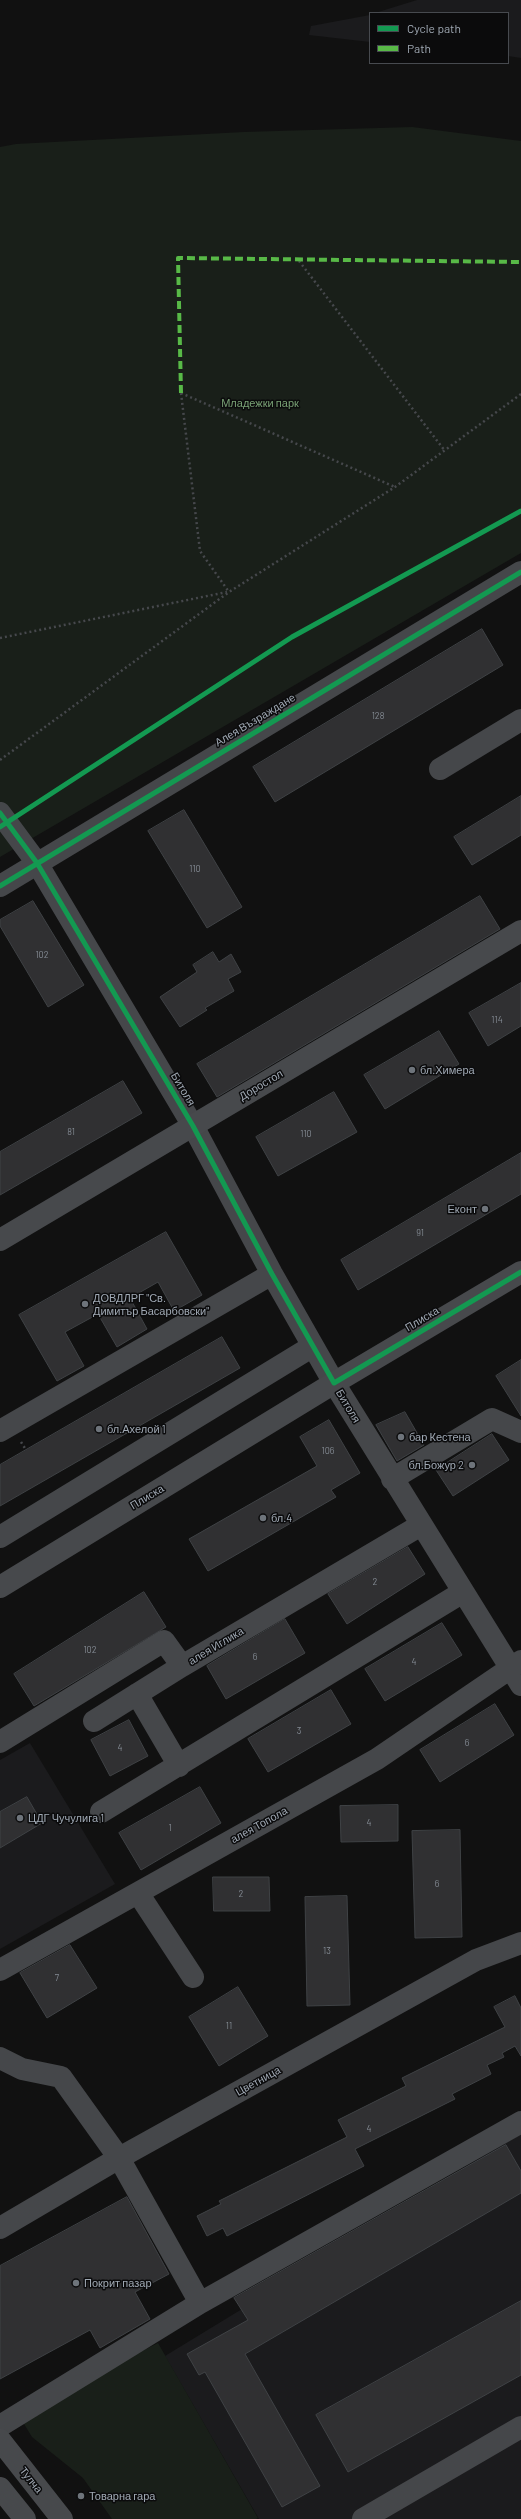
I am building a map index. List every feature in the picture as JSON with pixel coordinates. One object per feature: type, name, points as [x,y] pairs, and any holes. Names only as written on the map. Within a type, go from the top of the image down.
[{"type":"main road","name":"Доростол","points":[[0,1240],[521,931]]},
{"type":"main road","name":"Плиска","points":[[0,1587],[334,1383],[521,1272]]},
{"type":"main road","name":"Тулча","points":[[0,2440],[62,2519]]},
{"type":"main road","points":[[0,2488],[25,2519]]},
{"type":"street","name":"Алея Възраждане","points":[[0,886],[519,579]]},
{"type":"street","points":[[440,769],[521,720]]},
{"type":"street","name":"Битоля","points":[[0,813],[37,863],[193,1126],[272,1274],[334,1383],[463,1592],[518,1672]]},
{"type":"street","points":[[0,1431],[272,1274]]},
{"type":"street","points":[[0,1537],[312,1346]]},
{"type":"street","points":[[392,1479],[492,1419],[521,1432]]},
{"type":"street","name":"алея Иглика","points":[[0,1742],[164,1641],[182,1666],[421,1525]]},
{"type":"street","points":[[101,1812],[463,1592]]},
{"type":"street","points":[[94,1721],[182,1666]]},
{"type":"street","name":"алея Топола","points":[[0,1970],[377,1760],[518,1672]]},
{"type":"street","points":[[137,1694],[179,1766]]},
{"type":"street","points":[[138,1893],[193,1976]]},
{"type":"street","name":"Цветница","points":[[0,2228],[119,2158],[476,1960],[518,1951]]},
{"type":"street","points":[[0,2058],[22,2069],[61,2077],[119,2158],[200,2303]]},
{"type":"street","points":[[0,2426],[200,2303],[521,2122]]},
{"type":"street","points":[[363,2519],[521,2427]]},
{"type":"path","points":[[299,261],[445,451]]},
{"type":"path","points":[[229,592],[200,551],[181,393],[395,487]]},
{"type":"path","points":[[0,760],[229,592],[395,487],[521,394]]},
{"type":"path","points":[[0,638],[229,592]]},
{"type":"shaded area","points":[[417,0],[521,0],[521,58],[509,56],[509,12],[378,12]]},
{"type":"shaded area","points":[[369,15],[369,42],[309,35],[311,26]]},
{"type":"shaded area","points":[[30,1743],[115,1884],[0,1949],[0,1760]]},
{"type":"shaded area","points":[[521,2134],[521,2519],[259,2519],[165,2356],[242,2309],[237,2301]]},
{"type":"green space","name":"Младежки парк","points":[[412,127],[521,141],[521,553],[0,857],[0,147],[16,144],[244,132]]},
{"type":"green space","points":[[158,2343],[258,2518],[112,2519],[83,2478],[32,2437],[18,2414]]},
{"type":"building","points":[[482,629],[503,665],[275,802],[253,767]]},
{"type":"building","points":[[521,796],[521,835],[472,865],[454,837]]},
{"type":"building","points":[[184,810],[242,907],[207,928],[148,831]]},
{"type":"building","points":[[480,896],[500,929],[217,1097],[197,1064]]},
{"type":"building","points":[[33,901],[84,985],[48,1007],[0,926],[0,920]]},
{"type":"building","points":[[213,952],[219,962],[231,954],[241,972],[228,979],[234,991],[205,1008],[207,1010],[180,1027],[160,997],[197,972],[193,965]]},
{"type":"building","points":[[521,983],[521,1026],[488,1046],[469,1013]]},
{"type":"building","name":"бл.Химера","points":[[439,1031],[459,1064],[385,1109],[364,1075]]},
{"type":"building","points":[[123,1081],[142,1113],[0,1195],[0,1152]]},
{"type":"building","points":[[334,1092],[357,1132],[278,1176],[256,1137]]},
{"type":"building","points":[[521,1153],[521,1194],[358,1290],[341,1260]]},
{"type":"building","name":"ДОВДЛРГ \"Св. Димитър Басарбовски\"","points":[[166,1232],[202,1295],[174,1311],[158,1282],[130,1298],[147,1329],[117,1347],[98,1314],[65,1332],[84,1366],[57,1381],[19,1315]]},
{"type":"building","name":"бл.Ахелой 1","points":[[222,1337],[240,1368],[0,1506],[0,1465]]},
{"type":"building","points":[[521,1360],[521,1416],[496,1376]]},
{"type":"building","name":"бар Кестена","points":[[405,1412],[424,1445],[397,1461],[376,1425]]},
{"type":"building","name":"бл.4","points":[[329,1420],[360,1473],[331,1490],[336,1497],[208,1571],[189,1539],[317,1466],[300,1437]]},
{"type":"building","name":"бл.Божур 2","points":[[492,1434],[509,1460],[453,1496],[436,1470]]},
{"type":"building","points":[[408,1547],[425,1574],[347,1624],[328,1594]]},
{"type":"building","points":[[144,1592],[166,1627],[34,1706],[14,1674]]},
{"type":"building","points":[[285,1619],[305,1653],[226,1699],[207,1666]]},
{"type":"building","points":[[442,1623],[462,1655],[385,1701],[365,1669]]},
{"type":"building","points":[[331,1690],[351,1724],[268,1772],[248,1739]]},
{"type":"building","points":[[495,1704],[514,1735],[440,1782],[420,1750]]},
{"type":"building","points":[[129,1720],[148,1756],[110,1776],[91,1740]]},
{"type":"building","points":[[200,1787],[221,1823],[141,1870],[119,1833]]},
{"type":"building","name":"ЦДГ Чучулига 1","points":[[27,1797],[42,1823],[0,1848],[0,1812]]},
{"type":"building","points":[[398,1805],[398,1841],[341,1842],[340,1806]]},
{"type":"building","points":[[460,1830],[462,1937],[415,1938],[412,1831]]},
{"type":"building","points":[[213,1877],[269,1877],[270,1911],[214,1911]]},
{"type":"building","points":[[347,1896],[350,2005],[307,2006],[305,1897]]},
{"type":"building","points":[[70,1945],[97,1988],[47,2018],[20,1973]]},
{"type":"building","points":[[238,1987],[268,2036],[219,2066],[189,2017]]},
{"type":"building","points":[[515,1996],[521,2008],[521,2056],[515,2046],[502,2053],[504,2057],[487,2065],[491,2074],[452,2094],[455,2099],[355,2149],[364,2166],[227,2236],[223,2228],[207,2236],[197,2216],[221,2204],[219,2201],[347,2137],[338,2120],[406,2086],[402,2078],[505,2027],[494,2007]]},
{"type":"building","points":[[506,2145],[521,2171],[521,2193],[245,2354],[320,2486],[282,2507],[205,2372],[199,2375],[187,2354],[248,2320],[234,2298]]},
{"type":"building","name":"Покрит пазар","points":[[127,2197],[169,2274],[135,2292],[150,2319],[100,2348],[90,2330],[0,2379],[0,2266]]},
{"type":"building","points":[[521,2301],[521,2375],[348,2472],[316,2415]]},
{"type":"marked path","points":[[181,393],[178,258],[521,262]]},
{"type":"cycle path","points":[[0,827],[292,637],[521,511]]},
{"type":"cycle path","points":[[0,886],[521,572]]},
{"type":"cycle path","points":[[0,813],[37,863],[193,1126],[272,1274],[334,1383],[521,1272]]},
{"type":"place","name":"бл.Химера","points":[[412,1070]]},
{"type":"place","name":"Еконт","points":[[485,1209]]},
{"type":"place","name":"ДОВДЛРГ \"Св. Димитър Басарбовски\"","points":[[85,1304]]},
{"type":"place","name":"бл.Ахелой 1","points":[[99,1429]]},
{"type":"place","name":"бар Кестена","points":[[401,1437]]},
{"type":"place","name":"бл.Божур 2","points":[[472,1465]]},
{"type":"place","name":"бл.4","points":[[263,1518]]},
{"type":"place","name":"ЦДГ Чучулига 1","points":[[20,1818]]},
{"type":"place","name":"Покрит пазар","points":[[76,2283]]},
{"type":"place","name":"Товарна гара","points":[[81,2496]]}]
